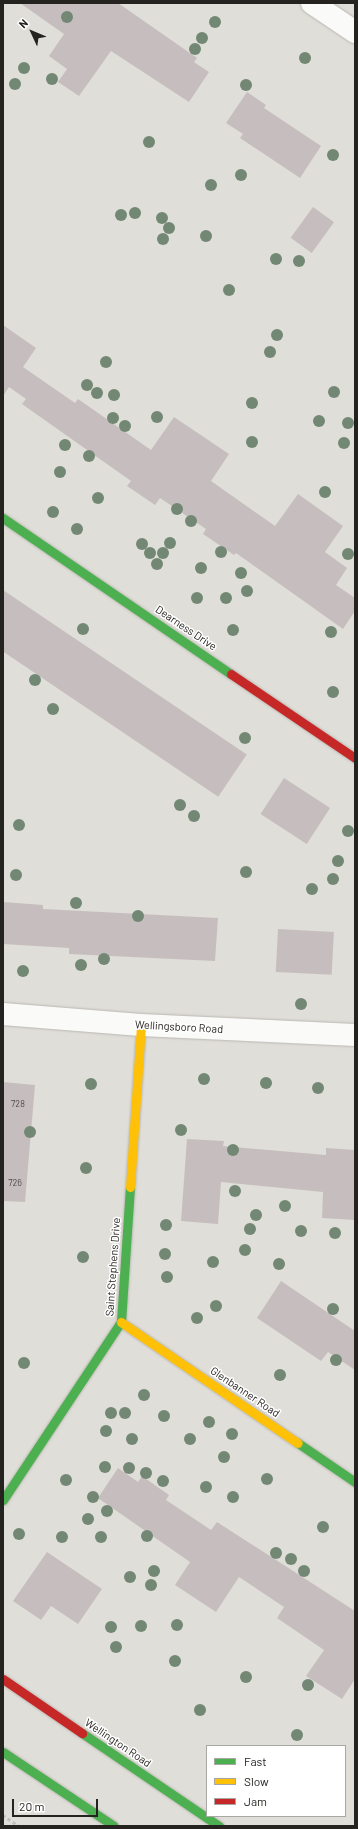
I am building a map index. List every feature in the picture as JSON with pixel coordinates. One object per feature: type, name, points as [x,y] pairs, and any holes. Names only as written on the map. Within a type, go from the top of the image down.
[{"type":"street","points":[[312,3],[355,32]]},
{"type":"street","name":"Dearness Drive","points":[[3,518],[355,758]]},
{"type":"street","name":"Wellingsboro Road","points":[[3,1014],[141,1025],[355,1036]]},
{"type":"street","name":"Saint Stephens Drive","points":[[3,1500],[121,1322],[141,1025]]},
{"type":"street","name":"Glenbanner Road","points":[[121,1322],[355,1482]]},
{"type":"street","name":"Wellington Road","points":[[3,1679],[219,1826]]},
{"type":"street","points":[[3,1752],[114,1826]]},
{"type":"path","points":[[3,1815],[19,1826]]},
{"type":"building","points":[[20,3],[118,3],[197,58],[194,62],[209,72],[189,102],[111,51],[79,96],[58,82],[67,69],[49,56],[64,34]]},
{"type":"building","points":[[247,92],[266,105],[264,108],[321,146],[300,178],[240,138],[243,134],[226,123]]},
{"type":"building","points":[[313,207],[334,222],[312,253],[291,238]]},
{"type":"building","points":[[3,325],[36,348],[23,367],[75,403],[78,399],[151,450],[174,417],[229,454],[211,481],[275,526],[298,494],[343,526],[325,552],[347,568],[336,585],[355,598],[355,611],[343,629],[236,553],[234,555],[203,534],[206,529],[160,498],[155,505],[127,486],[131,481],[22,404],[26,399],[9,387],[3,396]]},
{"type":"building","points":[[3,590],[247,754],[218,797],[3,652]]},
{"type":"building","points":[[284,778],[330,808],[307,844],[261,814]]},
{"type":"building","points":[[3,902],[43,905],[43,909],[218,918],[215,961],[69,954],[69,948],[3,944]]},
{"type":"building","points":[[278,929],[334,932],[332,975],[276,972]]},
{"type":"building","points":[[3,1082],[35,1085],[25,1202],[3,1201]]},
{"type":"building","points":[[187,1139],[224,1141],[223,1146],[326,1155],[326,1148],[355,1150],[355,1220],[322,1218],[323,1192],[221,1182],[218,1224],[181,1221]]},
{"type":"building","points":[[281,1281],[355,1331],[355,1370],[328,1352],[321,1361],[257,1318]]},
{"type":"building","points":[[118,1468],[138,1482],[142,1476],[169,1495],[166,1500],[211,1530],[217,1522],[355,1611],[355,1679],[342,1699],[306,1676],[324,1650],[277,1618],[284,1607],[239,1577],[216,1612],[175,1585],[190,1562],[98,1498]]},
{"type":"building","points":[[47,1552],[102,1589],[78,1624],[51,1606],[41,1620],[13,1601]]},
{"type":"traffic: fast","points":[[3,518],[231,674]]},
{"type":"traffic: fast","points":[[3,1500],[121,1322],[130,1187]]},
{"type":"traffic: fast","points":[[298,1443],[355,1482]]},
{"type":"traffic: fast","points":[[82,1733],[219,1826]]},
{"type":"traffic: fast","points":[[3,1752],[114,1826]]},
{"type":"traffic: slow","points":[[130,1187],[141,1025]]},
{"type":"traffic: slow","points":[[121,1322],[298,1443]]},
{"type":"traffic: jam","points":[[231,674],[355,758]]},
{"type":"traffic: jam","points":[[3,1679],[82,1733]]}]
